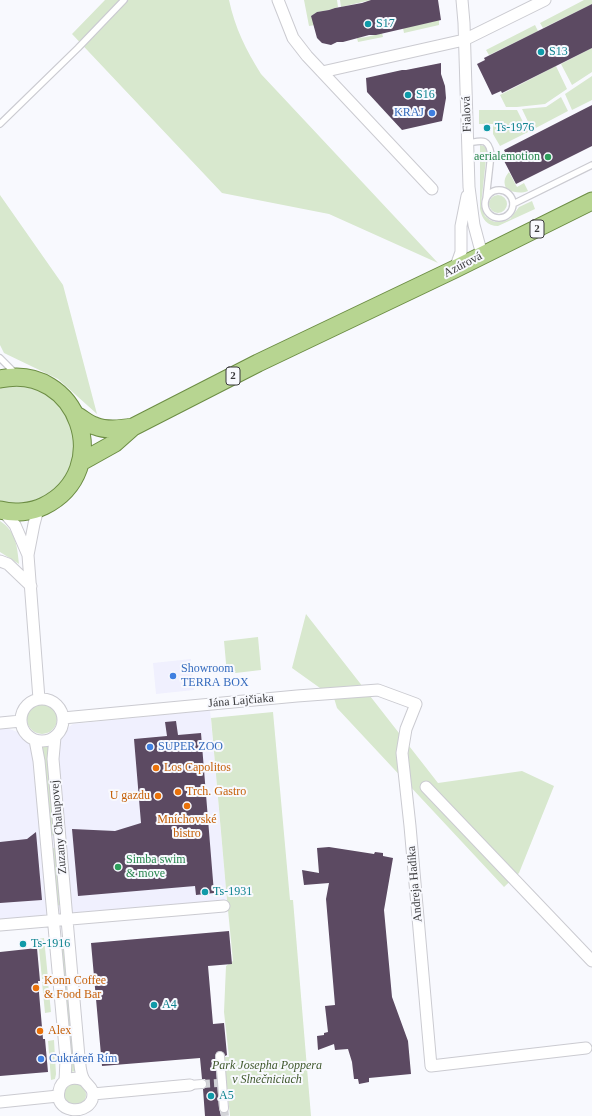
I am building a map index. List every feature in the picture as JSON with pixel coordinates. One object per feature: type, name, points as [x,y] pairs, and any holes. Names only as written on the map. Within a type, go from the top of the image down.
[{"type":"main road","name":"Azúrová","points":[[133,427],[258,363],[482,256],[592,201]]},
{"type":"main road","name":"2","points":[[0,379],[20,377],[40,382],[52,388],[67,401],[76,414],[82,438],[81,462],[76,475],[66,490],[53,501],[38,509],[20,512],[2,510]]},
{"type":"main road","name":"2","points":[[76,414],[94,426],[105,429],[133,427]]},
{"type":"main road","name":"2","points":[[81,462],[115,443],[133,427]]},
{"type":"street","points":[[278,0],[293,38],[307,56],[432,189]]},
{"type":"street","name":"Fialová","points":[[462,0],[469,187],[474,225],[482,256]]},
{"type":"street","points":[[322,72],[464,40],[545,0]]},
{"type":"street","name":"Fialová","points":[[455,269],[461,252],[461,226],[469,187]]},
{"type":"street","points":[[38,509],[28,556],[39,699]]},
{"type":"street","points":[[2,510],[15,525],[28,556]]},
{"type":"street","points":[[0,561],[8,564],[31,586]]},
{"type":"street","name":"Jána Lajčiaka","points":[[63,718],[378,690],[416,704]]},
{"type":"street","points":[[0,723],[21,721],[22,715],[28,704],[39,699],[53,701],[62,711],[63,718]]},
{"type":"street","name":"Andreja Hadíka","points":[[416,704],[406,729],[402,753],[410,826],[431,1066],[586,1048]]},
{"type":"street","name":"Zuzany Chalupovej","points":[[63,718],[63,725],[60,732],[55,737],[53,759],[79,1057],[83,1080],[91,1088],[92,1094]]},
{"type":"street","name":"Zuzany Chalupovej","points":[[21,721],[26,732],[35,740],[39,761],[66,1059],[65,1081],[60,1088],[58,1096]]},
{"type":"street","points":[[35,740],[49,740],[55,737]]},
{"type":"street","points":[[426,787],[592,960]]},
{"type":"street","points":[[0,925],[67,918],[224,906]]},
{"type":"street","points":[[220,1056],[220,1082],[224,1108]]},
{"type":"street","points":[[65,1081],[74,1078],[83,1080]]},
{"type":"street","points":[[0,1102],[58,1096],[61,1105],[69,1113],[81,1111],[86,1112],[92,1099],[92,1094],[202,1084]]},
{"type":"lane","points":[[0,124],[78,48],[124,0]]},
{"type":"lane","points":[[468,143],[483,140],[487,142],[490,147],[491,154],[486,201],[486,206],[490,215],[499,218],[508,215],[513,204],[508,194],[499,191],[491,193],[486,201]]},
{"type":"lane","points":[[513,204],[592,165]]},
{"type":"lane","points":[[0,358],[20,377]]},
{"type":"shaded area","name":"Showroom TERRA BOX","points":[[191,659],[194,690],[156,694],[153,663]]},
{"type":"shaded area","points":[[210,710],[227,900],[0,921],[0,729],[7,728],[46,743],[73,724]]},
{"type":"green space","points":[[105,0],[229,0],[234,20],[261,74],[438,263],[329,214],[222,193],[72,34]]},
{"type":"green space","points":[[304,0],[337,0],[338,7],[317,12],[311,16],[315,25],[309,26]]},
{"type":"green space","points":[[340,0],[371,0],[341,7]]},
{"type":"green space","points":[[584,0],[592,0],[592,4],[543,28],[540,23]]},
{"type":"green space","points":[[439,20],[439,25],[404,33],[403,28]]},
{"type":"green space","points":[[535,25],[538,31],[489,55],[486,50]]},
{"type":"green space","points":[[382,33],[383,37],[358,42],[357,38]]},
{"type":"green space","points":[[592,48],[592,72],[572,85],[561,64]]},
{"type":"green space","points":[[556,66],[567,89],[545,104],[506,107],[500,95]]},
{"type":"green space","points":[[592,76],[592,100],[572,110],[565,94]]},
{"type":"green space","points":[[561,97],[568,111],[532,130],[522,109],[546,107]]},
{"type":"green space","points":[[479,110],[517,110],[528,132],[500,146],[493,134],[493,124],[479,124]]},
{"type":"green space","points":[[480,145],[484,146],[487,150],[481,205],[485,216],[495,222],[505,221],[510,219],[519,207],[532,201],[535,209],[498,226],[491,225],[486,221],[482,216],[480,209]]},
{"type":"green space","points":[[509,172],[517,187],[524,183],[528,191],[520,193],[507,190],[505,181]]},
{"type":"green space","points":[[0,195],[63,285],[97,414],[58,379],[4,353],[0,345]]},
{"type":"green space","points":[[498,195],[504,198],[507,204],[504,210],[498,213],[492,210],[489,204],[492,198]]},
{"type":"green space","points":[[10,386],[34,389],[48,395],[58,402],[65,412],[74,435],[73,459],[69,471],[63,481],[44,496],[19,504],[0,502],[0,388]]},
{"type":"green space","points":[[0,521],[13,534],[19,564],[0,552]]},
{"type":"green space","points":[[306,614],[438,783],[522,771],[554,786],[519,873],[504,887],[337,708],[334,698],[292,668]]},
{"type":"green space","points":[[258,637],[261,670],[227,674],[224,641]]},
{"type":"green space","points":[[42,704],[53,708],[57,719],[53,730],[42,734],[31,730],[27,719],[31,708]]},
{"type":"green space","name":"Park Josepha Poppera v Slnečniciach","points":[[273,712],[290,900],[293,900],[311,1116],[230,1116],[224,1057],[229,1057],[224,1012],[226,966],[233,961],[211,718]]},
{"type":"green space","points":[[49,746],[56,835],[49,836],[40,747]]},
{"type":"green space","points":[[50,848],[57,848],[60,905],[55,906]]},
{"type":"green space","points":[[59,937],[65,937],[77,1071],[70,1072]]},
{"type":"green space","points":[[44,938],[48,978],[42,979],[38,939]]},
{"type":"green space","points":[[42,982],[48,982],[51,1012],[45,1013]]},
{"type":"green space","points":[[54,1040],[56,1074],[55,1079],[51,1080],[48,1041]]},
{"type":"green space","points":[[75,1084],[83,1087],[86,1095],[83,1103],[75,1106],[67,1103],[64,1095],[67,1087]]},
{"type":"building","name":"S17","points":[[371,0],[438,0],[441,20],[343,42],[337,42],[331,45],[322,43],[317,38],[311,16],[317,12]]},
{"type":"building","name":"S13","points":[[592,4],[592,48],[502,93],[501,91],[492,95],[477,64],[485,60],[484,58]]},
{"type":"building","name":"S16","points":[[441,63],[441,74],[445,86],[446,98],[442,121],[402,130],[367,92],[366,78]]},
{"type":"building","points":[[592,105],[592,146],[516,184],[501,155],[505,152],[504,150]]},
{"type":"building","points":[[176,721],[178,735],[201,733],[214,893],[196,895],[195,886],[78,896],[72,829],[115,831],[141,823],[134,739],[167,736],[165,722]]},
{"type":"building","points":[[36,832],[42,900],[0,903],[0,842],[27,839]]},
{"type":"building","points":[[329,847],[374,854],[375,852],[383,853],[383,856],[393,858],[384,910],[392,997],[408,1041],[411,1074],[369,1078],[369,1082],[359,1084],[358,1079],[354,1079],[352,1062],[348,1049],[335,1050],[334,1044],[318,1050],[317,1036],[324,1035],[324,1033],[328,1032],[325,1006],[335,1005],[326,899],[329,883],[304,885],[302,870],[319,873],[317,848]]},
{"type":"building","name":"A4","points":[[229,931],[232,964],[208,966],[213,1024],[224,1023],[227,1055],[225,1056],[224,1053],[220,1051],[217,1052],[215,1056],[221,1116],[205,1116],[203,1089],[207,1087],[207,1083],[205,1079],[202,1079],[200,1058],[102,1066],[91,943]]},
{"type":"building","points":[[37,948],[43,1039],[45,1039],[48,1072],[0,1076],[0,952]]},
{"type":"tunnel","points":[[202,1084],[218,1083]]},
{"type":"tunnel","points":[[224,1108],[225,1116]]},
{"type":"place","name":"S17","points":[[368,24]]},
{"type":"place","name":"S13","points":[[541,52]]},
{"type":"place","name":"S16","points":[[408,95]]},
{"type":"place","name":"KRAJ","points":[[432,113]]},
{"type":"place","name":"Ts-1976","points":[[487,128]]},
{"type":"place","name":"aerialemotion","points":[[548,157]]},
{"type":"place","name":"Showroom TERRA BOX","points":[[173,676]]},
{"type":"place","name":"SUPER ZOO","points":[[150,747]]},
{"type":"place","name":"Los Capolitos","points":[[156,768]]},
{"type":"place","name":"Trch. Gastro","points":[[178,792]]},
{"type":"place","name":"U gazdu","points":[[158,796]]},
{"type":"place","name":"Mníchovské bistro","points":[[187,806]]},
{"type":"place","name":"Simba swim & move","points":[[118,867]]},
{"type":"place","name":"Ts-1931","points":[[205,892]]},
{"type":"place","name":"Ts-1916","points":[[23,944]]},
{"type":"place","name":"Konn Coffee & Food Bar","points":[[36,988]]},
{"type":"place","name":"A4","points":[[154,1005]]},
{"type":"place","name":"Alex","points":[[40,1031]]},
{"type":"place","name":"Cukráreň Rím","points":[[41,1059]]},
{"type":"place","name":"A5","points":[[211,1096]]}]
